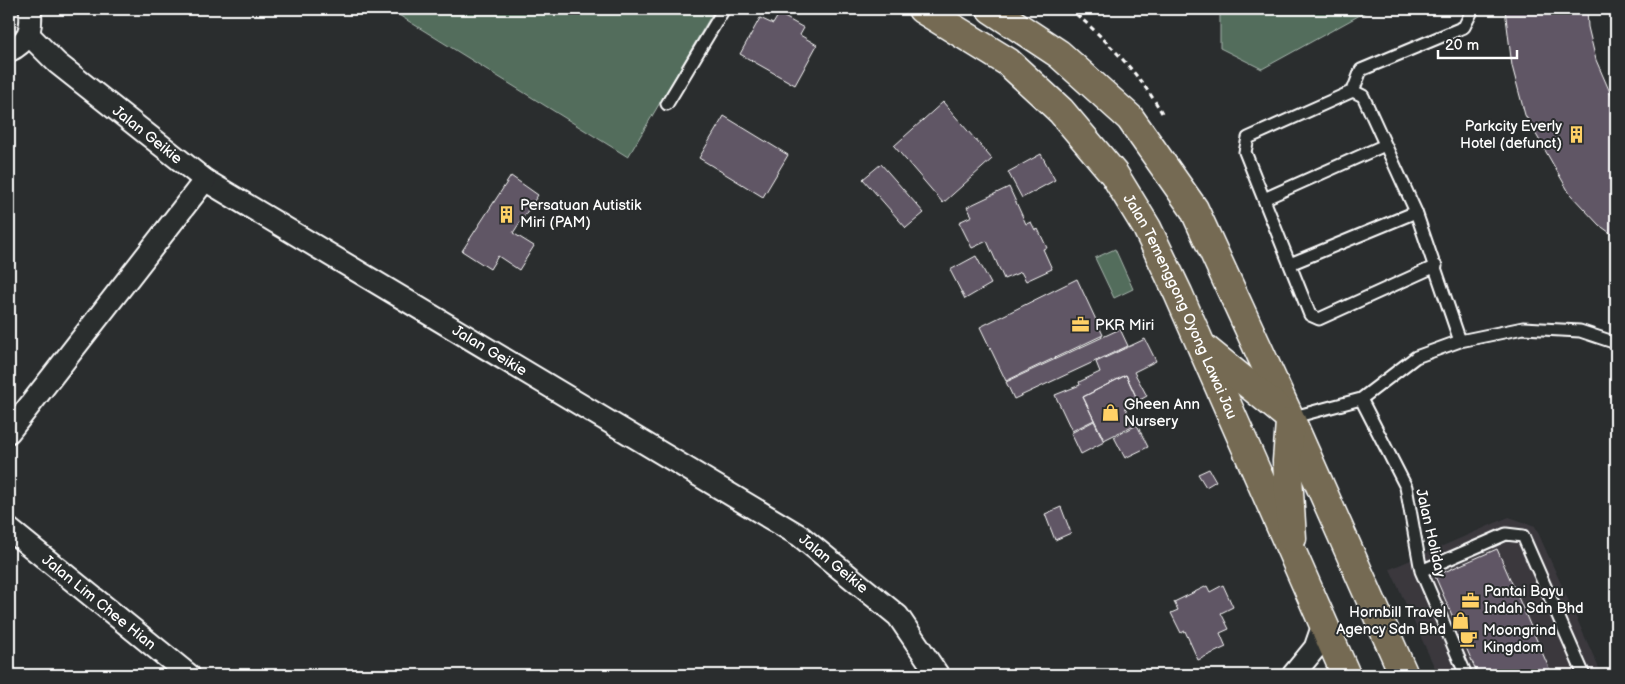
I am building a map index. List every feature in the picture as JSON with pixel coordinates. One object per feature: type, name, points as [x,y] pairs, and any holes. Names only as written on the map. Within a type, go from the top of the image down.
[{"type":"main road","name":"Jalan Temenggong Oyong Lawai Jau","points":[[922,9],[1008,62],[1061,111],[1114,174],[1147,228],[1346,675]]},
{"type":"main road","points":[[990,9],[1059,54],[1130,118],[1194,209],[1290,418],[1404,675]]},
{"type":"main road","points":[[1201,346],[1290,418]]},
{"type":"main road","points":[[1290,418],[1287,460],[1293,557]]},
{"type":"street","points":[[9,51],[20,45],[29,35],[32,22],[30,9]]},
{"type":"street","name":"Jalan Geikie","points":[[29,35],[57,63],[205,180],[800,536],[898,616],[938,675]]},
{"type":"street","points":[[9,432],[205,180]]},
{"type":"street","name":"Jalan Lim Chee Hian","points":[[9,529],[189,675]]},
{"type":"street","points":[[1293,675],[1315,648],[1323,625]]},
{"type":"lane","points":[[667,104],[724,9]]},
{"type":"lane","points":[[1436,266],[1319,319],[1310,315],[1245,152],[1248,138],[1353,91],[1361,70],[1464,27],[1473,9]]},
{"type":"lane","points":[[1353,91],[1363,96],[1416,212],[1460,341]]},
{"type":"lane","points":[[1264,199],[1385,145]]},
{"type":"lane","points":[[1290,264],[1416,212]]},
{"type":"lane","points":[[1290,418],[1361,399],[1416,357],[1460,341],[1523,328],[1580,331],[1616,343]]},
{"type":"lane","name":"Jalan Holiday","points":[[1361,399],[1406,487],[1421,571],[1466,675]]},
{"type":"lane","points":[[1421,571],[1506,534],[1523,536],[1584,675]]},
{"type":"shaded area","points":[[1509,517],[1535,526],[1602,675],[1438,675],[1390,569]]},
{"type":"green space","points":[[389,9],[715,9],[628,157]]},
{"type":"green space","points":[[1220,9],[1371,9],[1262,69],[1220,48]]},
{"type":"green space","points":[[1115,249],[1133,289],[1114,298],[1095,258]]},
{"type":"building","name":"Parkcity Everly Hotel (defunct)","points":[[1505,9],[1587,9],[1588,27],[1596,60],[1616,106],[1616,237],[1599,225],[1570,194],[1525,115],[1512,66]]},
{"type":"building","points":[[779,14],[804,28],[800,35],[817,45],[795,85],[740,54],[760,18],[773,24]]},
{"type":"building","points":[[943,102],[992,159],[943,203],[894,146]]},
{"type":"building","points":[[724,116],[788,155],[763,197],[699,158]]},
{"type":"building","points":[[1041,154],[1055,180],[1022,198],[1008,172]]},
{"type":"building","points":[[881,164],[924,213],[906,228],[863,179]]},
{"type":"building","name":"Persatuan Autistik Miri (PAM)","points":[[511,176],[538,195],[513,233],[534,246],[519,270],[498,256],[490,269],[462,251]]},
{"type":"building","points":[[1009,187],[1026,224],[1031,222],[1035,230],[1038,229],[1047,248],[1043,249],[1052,269],[1026,281],[1021,272],[1004,279],[987,241],[972,248],[959,222],[972,216],[967,207]]},
{"type":"building","points":[[976,256],[991,284],[965,299],[950,270]]},
{"type":"building","points":[[1077,279],[1103,335],[1006,381],[980,327]]},
{"type":"building","points":[[1120,329],[1128,346],[1014,399],[1006,382]]},
{"type":"building","points":[[1145,339],[1156,361],[1134,372],[1147,396],[1138,401],[1126,375],[1083,397],[1094,420],[1072,431],[1055,395],[1080,385],[1079,382],[1100,372],[1096,362]]},
{"type":"building","name":"Gheen Ann Nursery","points":[[1126,375],[1138,401],[1125,407],[1134,425],[1104,440],[1083,397]]},
{"type":"building","points":[[1094,421],[1104,442],[1081,454],[1071,433]]},
{"type":"building","points":[[1137,425],[1148,447],[1125,458],[1114,437]]},
{"type":"building","points":[[1209,469],[1216,481],[1206,487],[1198,474]]},
{"type":"building","points":[[1061,507],[1071,533],[1055,540],[1045,514]]},
{"type":"building","points":[[1497,549],[1552,675],[1478,675],[1435,576]]},
{"type":"building","points":[[1223,585],[1233,607],[1221,613],[1229,629],[1220,633],[1226,647],[1198,660],[1185,631],[1181,633],[1171,613],[1178,610],[1174,602],[1207,586],[1210,592]]},
{"type":"place","name":"Parkcity Everly Hotel (defunct)","points":[[1576,135]]},
{"type":"place","name":"Persatuan Autistik Miri (PAM)","points":[[506,214]]},
{"type":"place","name":"PKR Miri","points":[[1081,325]]},
{"type":"place","name":"Gheen Ann Nursery","points":[[1110,413]]},
{"type":"place","name":"Pantai Bayu Indah Sdn Bhd","points":[[1470,600]]},
{"type":"place","name":"Hornbill Travel Agency Sdn Bhd","points":[[1460,621]]},
{"type":"place","name":"Moongrind Kingdom","points":[[1469,639]]}]
